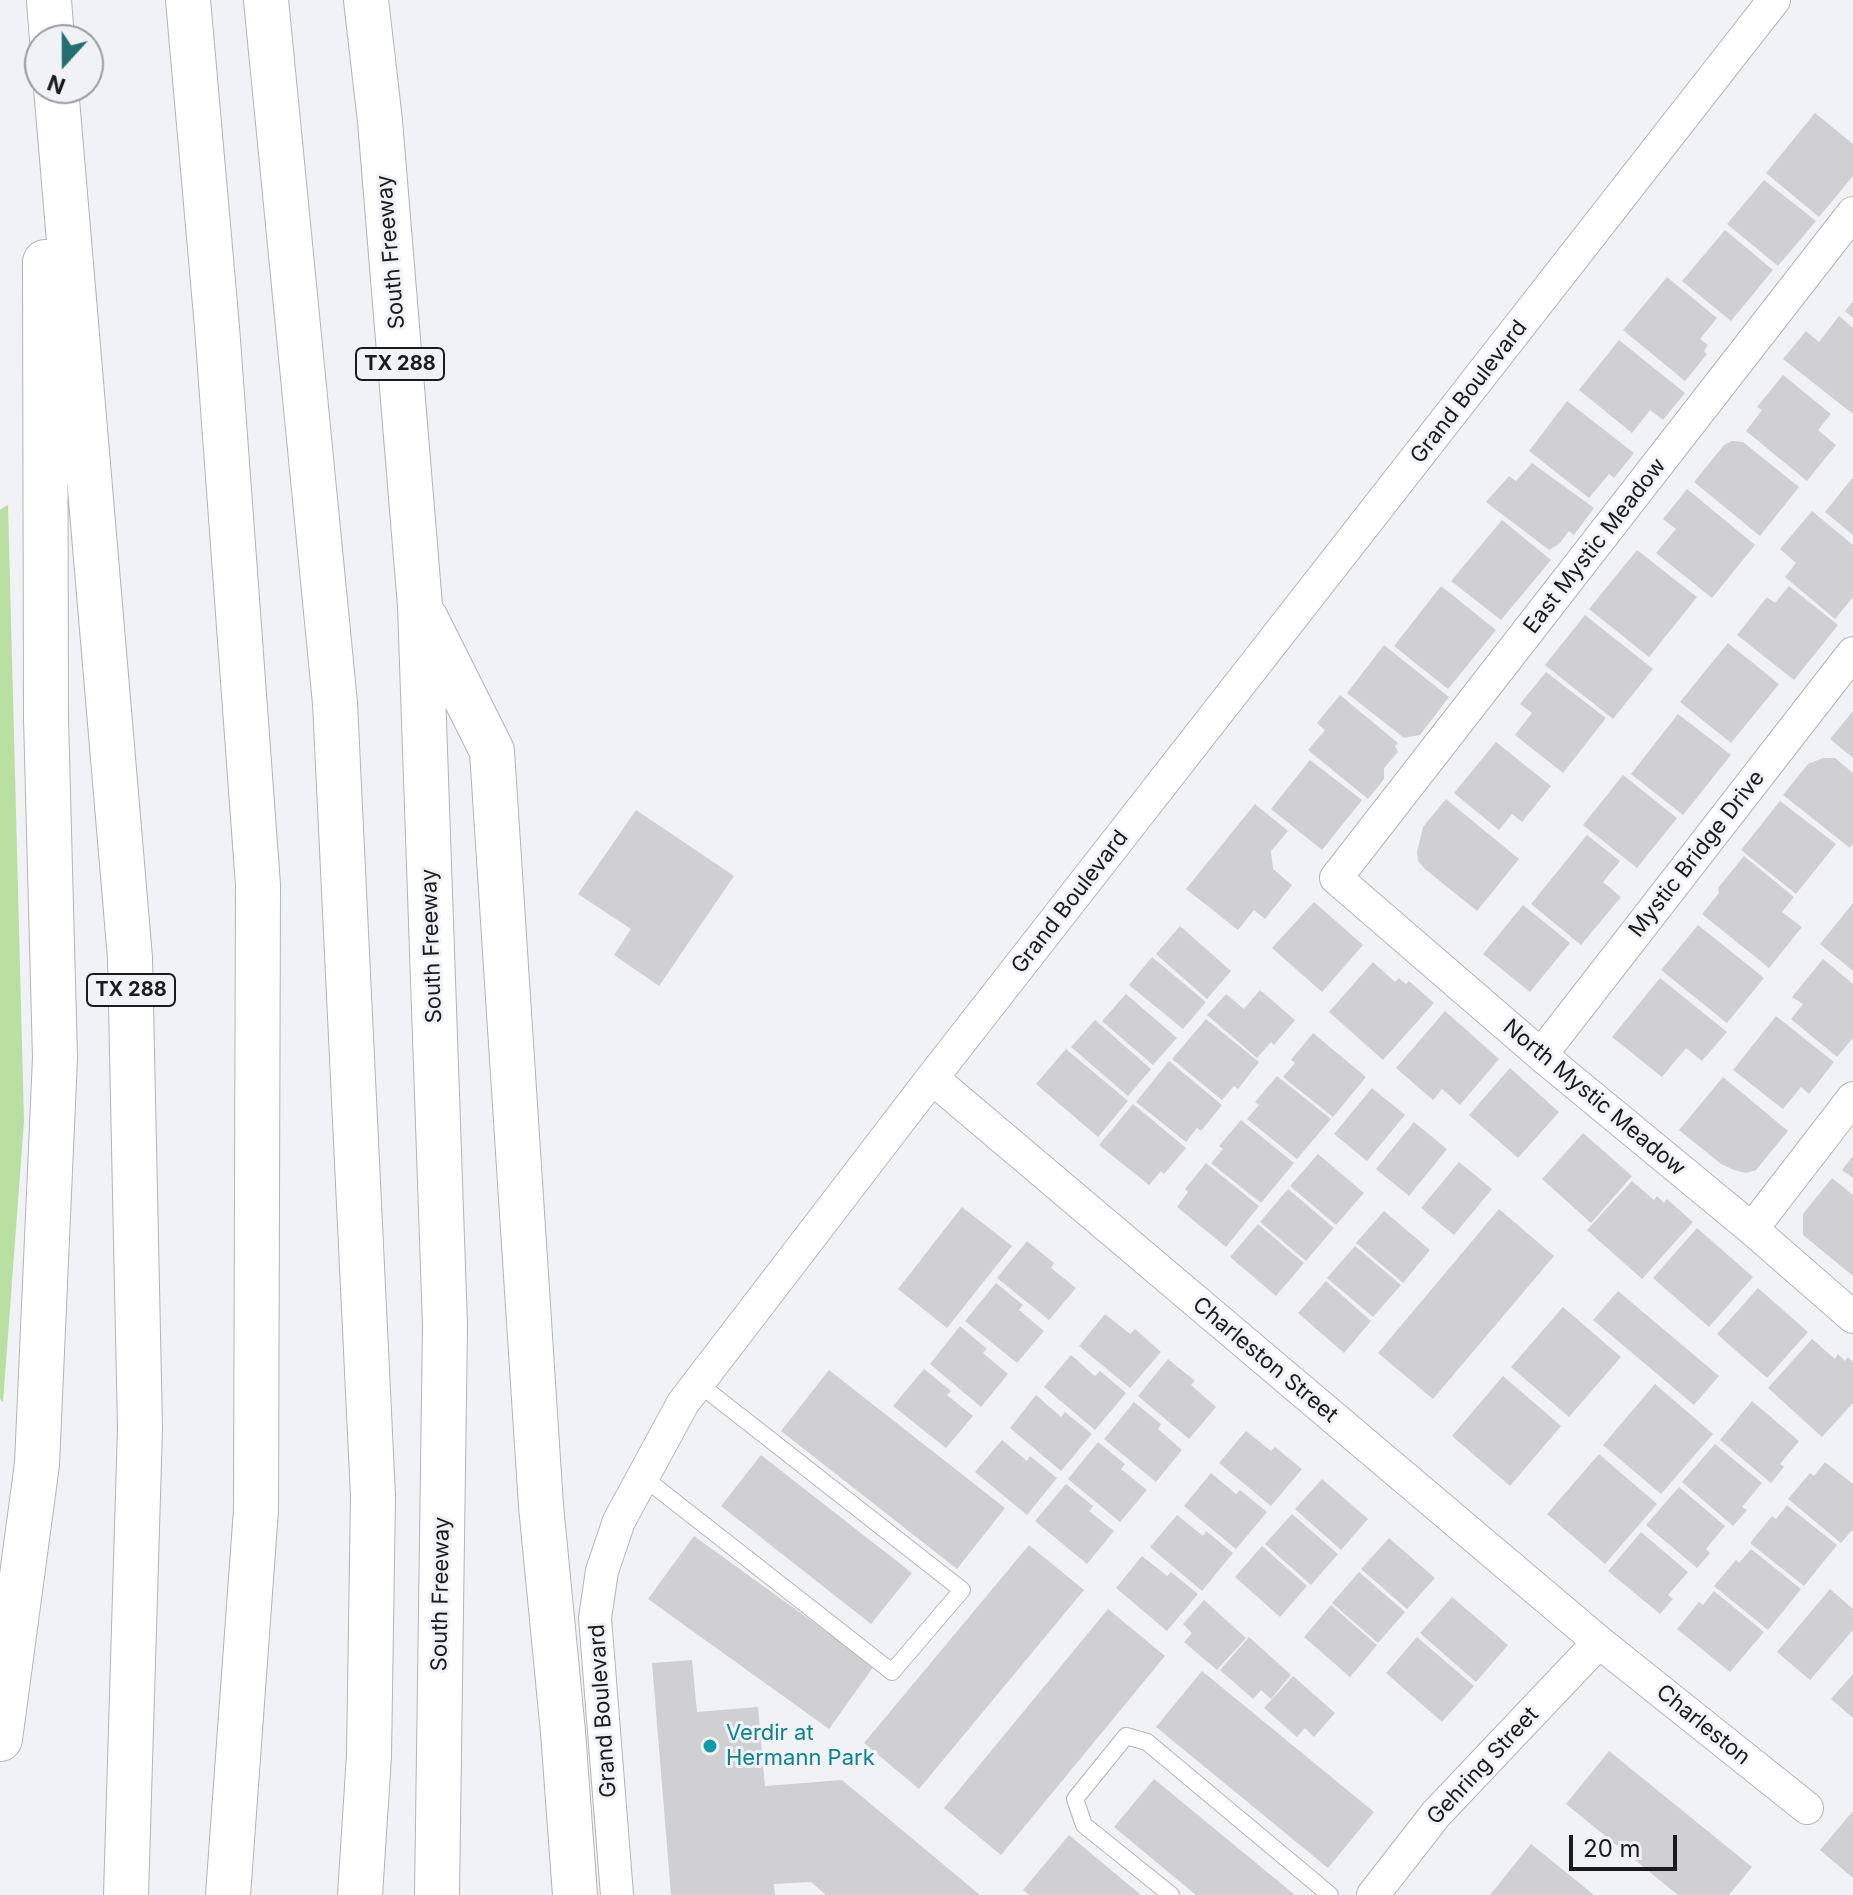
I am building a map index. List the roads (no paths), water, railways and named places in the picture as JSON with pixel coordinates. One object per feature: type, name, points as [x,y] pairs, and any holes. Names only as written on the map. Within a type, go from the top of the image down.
[{"type":"highway","points":[[42,0],[42,24]]},
{"type":"highway","points":[[49,0],[51,24]]},
{"type":"highway","points":[[188,0],[217,327],[258,885],[256,1510],[228,1895]]},
{"type":"highway","points":[[266,0],[333,687],[339,782],[373,1496],[369,1756],[360,1895]]},
{"type":"highway","name":"South Freeway","points":[[366,0],[380,121],[420,606],[445,1325],[437,1895]]},
{"type":"highway","points":[[0,1739],[37,1464],[55,1058],[46,718],[43,104]]},
{"type":"highway","name":"TX 288","points":[[57,104],[130,958],[140,1428],[126,1895]]},
{"type":"highway","points":[[420,606],[492,751],[541,1506],[575,1895]]},
{"type":"street","name":"Grand Boulevard","points":[[617,1895],[595,1618],[602,1571],[619,1521],[683,1403],[932,1078],[1774,0]]},
{"type":"street","name":"East Mystic Meadow","points":[[1336,878],[1853,213]]},
{"type":"street","name":"Mystic Bridge Drive","points":[[1541,1055],[1853,653]]},
{"type":"street","name":"North Mystic Meadow","points":[[1336,878],[1853,1317]]},
{"type":"street","name":"Charleston Street","points":[[932,1078],[1599,1642]]},
{"type":"street","points":[[1752,1229],[1853,1098]]},
{"type":"street","name":"Charleston","points":[[1599,1642],[1807,1808]]},
{"type":"street","name":"Gehring Street","points":[[1373,1895],[1436,1814],[1599,1642]]},
{"type":"lane","points":[[643,1477],[892,1672],[962,1590],[699,1384]]},
{"type":"lane","points":[[1171,1895],[1084,1825],[1075,1799],[1126,1736],[1147,1742],[1330,1895]]},
{"type":"place","name":"Verdir at Hermann Park","points":[[710,1746]]}]
